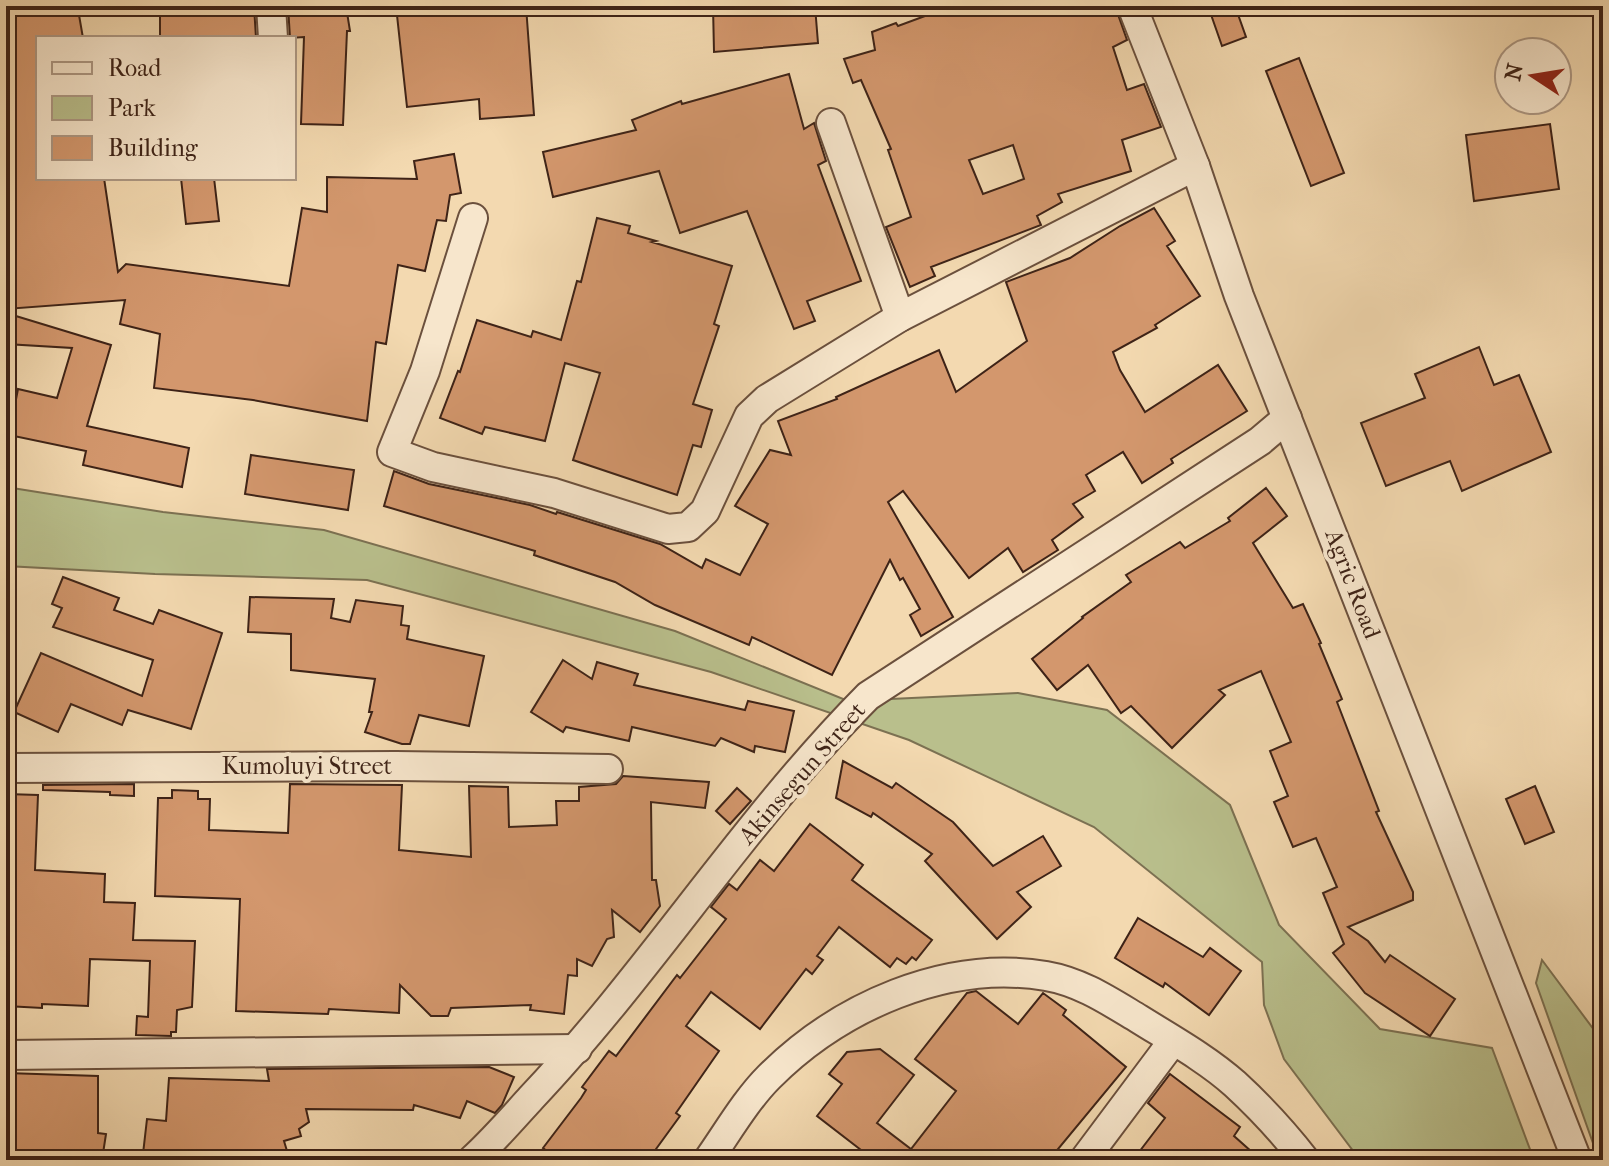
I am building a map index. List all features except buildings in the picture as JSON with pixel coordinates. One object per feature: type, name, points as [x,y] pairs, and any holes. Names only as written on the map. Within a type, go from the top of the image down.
[{"type":"street","points":[[271,6],[273,36]]},
{"type":"street","name":"Agric Road","points":[[1132,6],[1195,166],[1239,296],[1577,1160]]},
{"type":"street","points":[[831,123],[900,317]]},
{"type":"street","points":[[473,218],[425,371],[392,452],[433,467],[554,493],[668,529],[688,527],[705,511],[749,416],[767,399],[900,317],[1195,166]]},
{"type":"street","name":"Akinsegun Street","points":[[472,1160],[577,1049],[791,780],[868,696],[1260,441],[1287,418]]},
{"type":"street","name":"Kumoluyi Street","points":[[6,768],[396,766],[608,769]]},
{"type":"street","points":[[708,1160],[767,1079],[796,1052],[848,1018],[907,990],[952,976],[1007,973],[1047,976],[1093,991],[1173,1041],[1233,1083],[1287,1137],[1305,1160]]},
{"type":"street","points":[[1084,1160],[1173,1041]]},
{"type":"street","points":[[6,1055],[577,1049]]},
{"type":"lane","points":[[1603,712],[1603,734]]},
{"type":"green space","points":[[6,487],[163,512],[324,530],[675,631],[848,701],[1018,693],[1107,710],[1230,805],[1279,925],[1380,1029],[1492,1048],[1534,1160],[1360,1160],[1284,1059],[1264,1005],[1262,962],[1094,827],[909,740],[711,672],[367,580],[6,566]]},
{"type":"green space","points":[[1542,960],[1603,1042],[1603,1160],[1599,1160],[1536,983]]}]
